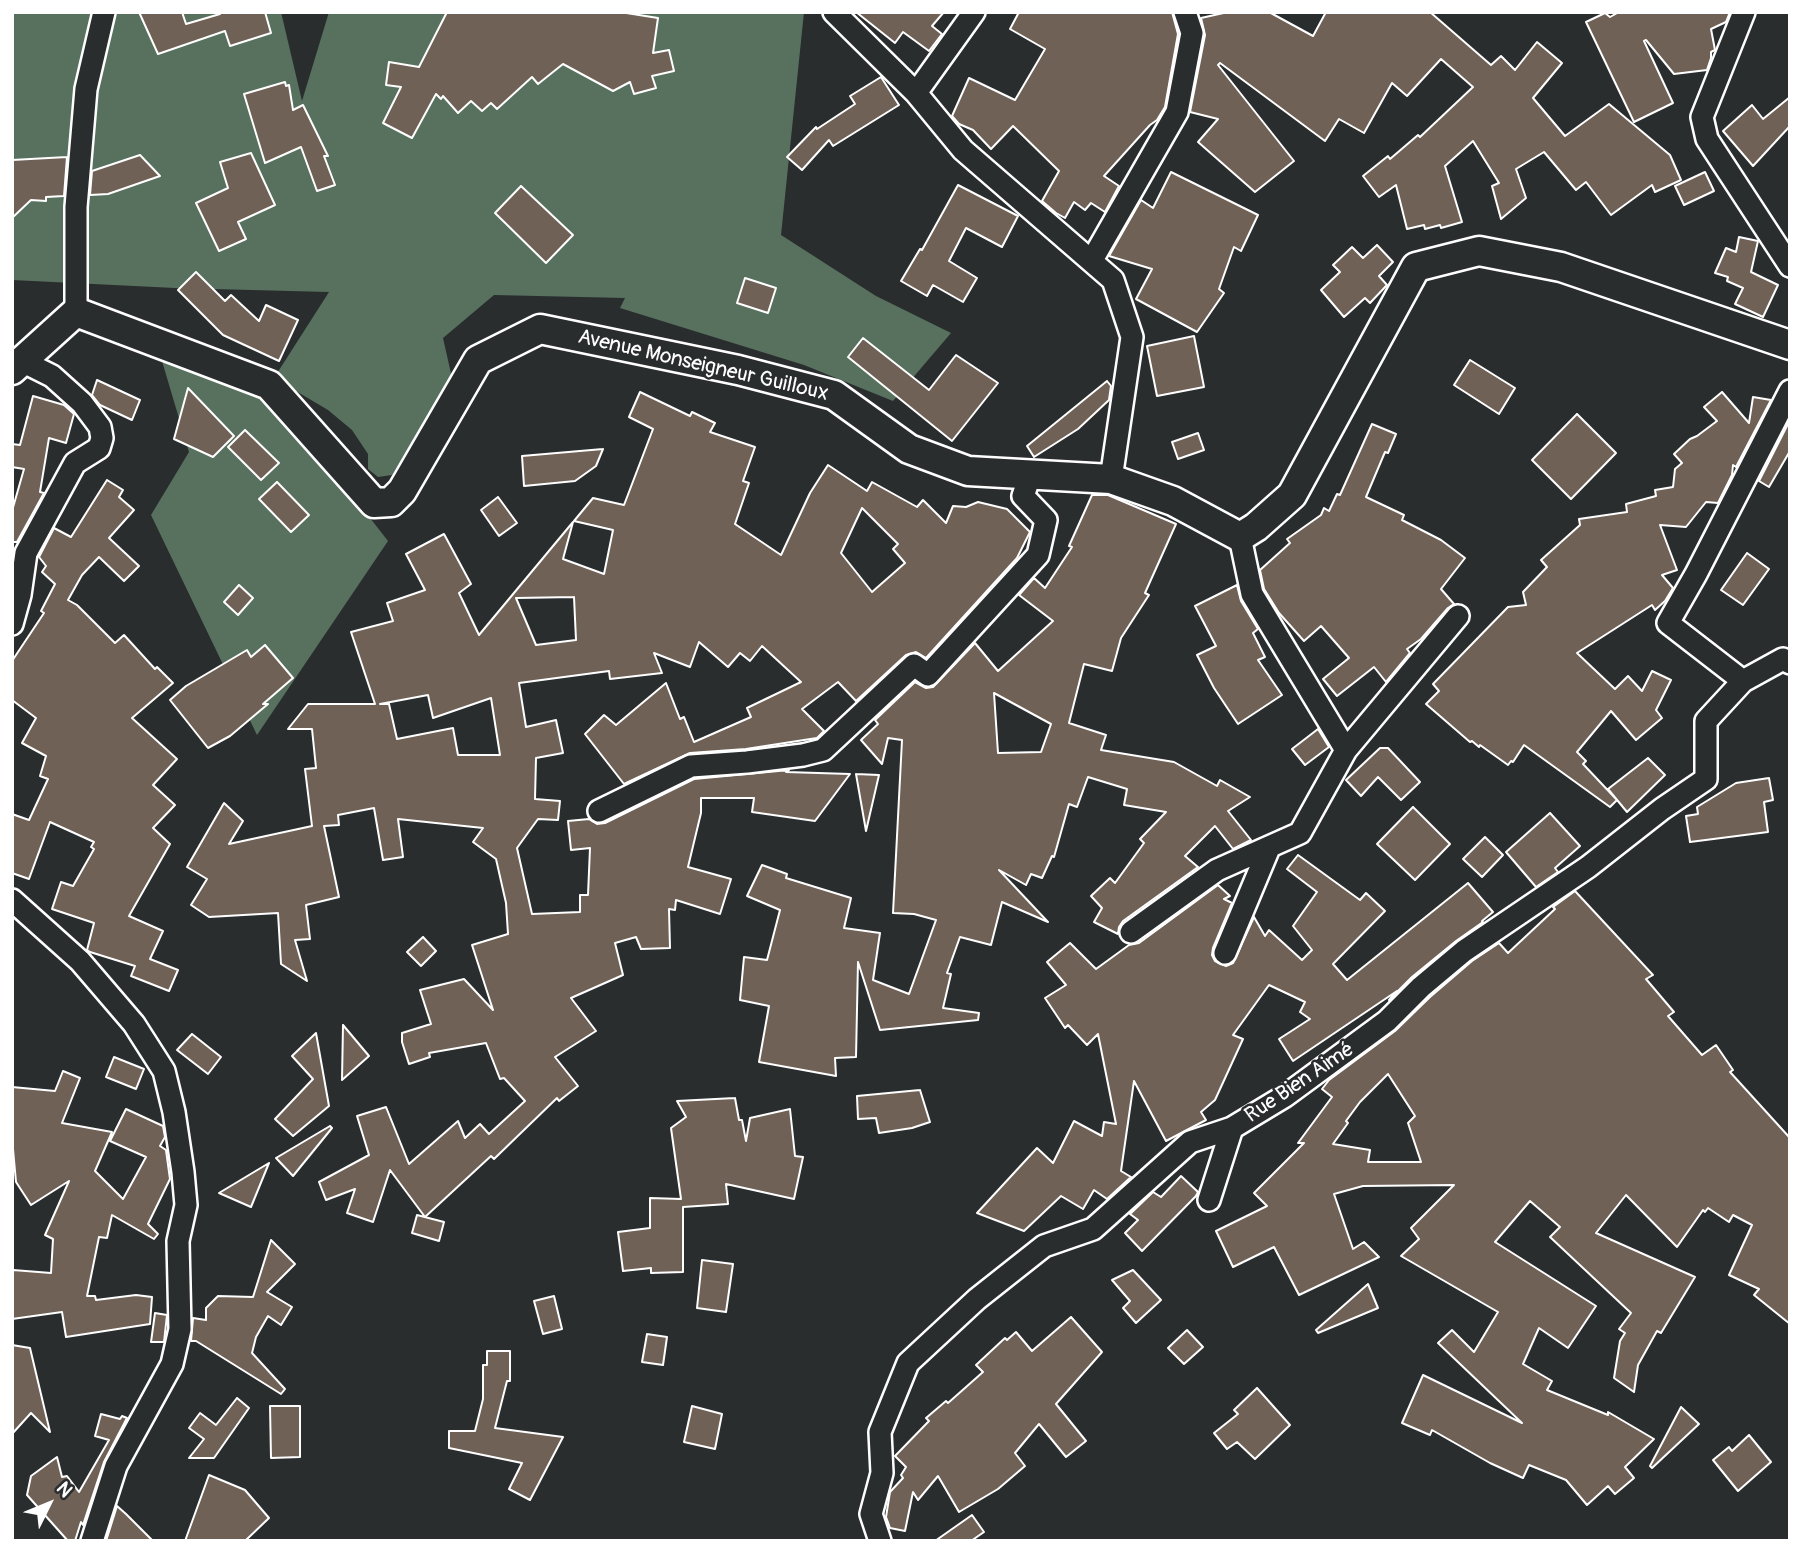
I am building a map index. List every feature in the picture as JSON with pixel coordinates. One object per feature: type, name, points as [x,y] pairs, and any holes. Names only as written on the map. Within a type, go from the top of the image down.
[{"type":"street","points":[[17,365],[76,312],[76,207],[85,102],[104,12]]},
{"type":"street","points":[[834,12],[916,93],[963,150],[1113,280],[1132,337],[1111,480]]},
{"type":"street","points":[[916,93],[974,12]]},
{"type":"street","points":[[1092,260],[1177,112],[1192,33],[1185,12]]},
{"type":"street","points":[[1744,12],[1702,117],[1707,139],[1790,266]]},
{"type":"street","points":[[1346,750],[1252,594],[1240,537],[1256,527],[1292,495],[1416,267],[1479,251],[1561,267],[1790,345]]},
{"type":"street","name":"Avenue Monseigneur Guilloux","points":[[76,312],[269,385],[374,503],[391,502],[402,491],[478,360],[540,329],[738,370],[834,395],[909,449],[968,471],[1111,480],[1173,502],[1240,537]]},
{"type":"street","points":[[12,624],[20,595],[26,553],[75,463],[99,448],[102,438],[100,427],[82,403],[52,376],[17,365]]},
{"type":"street","points":[[1744,681],[1668,623],[1790,391]]},
{"type":"street","points":[[599,811],[691,766],[747,762],[823,750],[914,665],[929,676],[1038,555],[1046,520],[1023,496],[1031,473]]},
{"type":"street","points":[[1131,932],[1217,870],[1300,832],[1346,750],[1458,616]]},
{"type":"street","name":"Rue Bien Aimé","points":[[880,1541],[871,1514],[882,1473],[880,1432],[908,1363],[977,1299],[1044,1246],[1093,1229],[1190,1142],[1232,1128],[1286,1096],[1387,1021],[1421,987],[1464,951],[1588,867],[1662,809],[1706,779],[1706,721],[1744,681],[1783,659],[1790,663]]},
{"type":"street","points":[[1225,953],[1269,848]]},
{"type":"street","points":[[12,900],[80,961],[134,1024],[164,1071],[174,1112],[183,1172],[186,1205],[178,1241],[177,1264],[180,1329],[172,1364],[116,1466],[92,1541]]},
{"type":"street","points":[[1209,1200],[1232,1128]]},
{"type":"green space","points":[[12,12],[281,12],[302,101],[329,12],[804,12],[781,235],[876,296],[951,333],[893,401],[804,365],[620,308],[625,298],[494,295],[443,338],[452,378],[392,475],[378,477],[368,469],[368,454],[352,430],[328,410],[274,378],[329,292],[12,280]]},
{"type":"green space","points":[[162,361],[262,391],[324,459],[388,541],[257,735],[151,515],[189,452]]},
{"type":"building","points":[[139,12],[182,12],[186,24],[220,12],[265,12],[271,33],[230,46],[225,31],[158,54]]},
{"type":"building","points":[[447,12],[620,12],[658,18],[653,53],[669,50],[674,71],[652,76],[656,88],[634,94],[630,82],[613,91],[563,64],[538,84],[532,77],[497,109],[491,103],[482,111],[471,101],[458,113],[443,96],[441,99],[436,94],[412,138],[383,123],[401,87],[386,85],[389,62],[419,67]]},
{"type":"building","points":[[856,12],[944,12],[932,26],[942,34],[929,51],[903,32],[895,43]]},
{"type":"building","points":[[1019,12],[1172,12],[1178,34],[1165,107],[1157,120],[1104,176],[1119,186],[1105,212],[1091,203],[1085,210],[1074,202],[1065,218],[1056,213],[1042,201],[1059,171],[1013,126],[991,149],[973,130],[959,124],[952,116],[969,78],[1015,100],[1045,49],[1010,29]]},
{"type":"building","points":[[1228,12],[1269,12],[1313,36],[1326,12],[1430,12],[1491,65],[1501,56],[1515,70],[1537,42],[1562,63],[1533,98],[1565,136],[1609,104],[1670,155],[1681,180],[1655,192],[1652,185],[1611,215],[1586,182],[1576,190],[1544,152],[1516,169],[1526,198],[1501,219],[1492,186],[1499,183],[1473,141],[1445,166],[1462,222],[1441,228],[1440,225],[1425,229],[1424,225],[1407,229],[1396,185],[1379,197],[1363,176],[1388,156],[1390,159],[1418,135],[1420,137],[1473,87],[1441,59],[1407,96],[1392,83],[1364,133],[1339,119],[1325,141],[1220,63],[1218,65],[1294,161],[1255,192],[1198,142],[1218,119],[1190,112],[1205,35],[1201,18]]},
{"type":"building","points":[[1619,12],[1730,12],[1726,22],[1711,29],[1715,50],[1711,52],[1707,70],[1674,74],[1646,40],[1644,41],[1673,103],[1634,122],[1586,22],[1605,13],[1610,17]]},
{"type":"building","points":[[881,77],[899,105],[833,146],[829,140],[802,170],[787,157],[816,127],[817,129],[855,104],[850,96]]},
{"type":"building","points":[[285,82],[286,86],[289,85],[293,110],[303,105],[328,156],[324,156],[335,185],[317,191],[301,147],[265,163],[244,94]]},
{"type":"building","points":[[1790,97],[1790,126],[1753,166],[1723,131],[1752,105],[1763,119]]},
{"type":"building","points":[[251,153],[275,205],[238,222],[246,239],[219,251],[196,203],[228,188],[220,162]]},
{"type":"building","points":[[140,155],[160,176],[108,194],[90,195],[92,171]]},
{"type":"building","points":[[67,157],[64,196],[46,197],[46,201],[31,200],[12,218],[12,160]]},
{"type":"building","points":[[1171,172],[1258,215],[1241,251],[1234,247],[1219,289],[1224,293],[1197,332],[1136,299],[1152,269],[1109,256],[1141,200],[1153,208]]},
{"type":"building","points":[[1705,172],[1714,191],[1684,205],[1675,186]]},
{"type":"building","points":[[958,185],[1018,216],[1002,247],[966,228],[949,261],[977,278],[963,302],[933,285],[927,296],[901,281],[920,249],[922,250]]},
{"type":"building","points":[[521,186],[573,235],[546,263],[495,213]]},
{"type":"building","points":[[1739,237],[1758,241],[1751,272],[1778,285],[1763,317],[1735,304],[1743,288],[1727,281],[1728,277],[1715,273],[1726,248],[1736,252]]},
{"type":"building","points":[[1377,245],[1393,262],[1379,276],[1387,285],[1370,303],[1365,298],[1344,317],[1321,290],[1340,272],[1333,265],[1352,247],[1363,258]]},
{"type":"building","points":[[196,272],[225,301],[231,295],[259,321],[266,305],[298,320],[279,361],[223,335],[178,290]]},
{"type":"building","points":[[745,278],[776,288],[768,313],[737,303]]},
{"type":"building","points":[[1194,336],[1204,387],[1157,396],[1147,346]]},
{"type":"building","points":[[863,338],[929,390],[956,355],[998,383],[952,441],[848,357]]},
{"type":"building","points":[[1470,360],[1515,388],[1499,414],[1454,385]]},
{"type":"building","points":[[97,380],[140,400],[132,420],[100,405],[92,395]]},
{"type":"building","points":[[1107,381],[1111,386],[1109,400],[1078,429],[1034,457],[1027,446]]},
{"type":"building","points":[[188,388],[234,436],[213,457],[174,439]]},
{"type":"building","points":[[640,392],[690,416],[692,412],[715,423],[710,432],[755,447],[743,481],[749,483],[735,524],[781,555],[810,493],[828,465],[867,491],[872,482],[917,507],[923,500],[946,523],[953,506],[966,507],[978,502],[1007,509],[1030,532],[1017,558],[926,658],[916,652],[906,655],[856,701],[838,682],[802,709],[824,731],[817,738],[746,749],[690,753],[624,784],[585,734],[604,715],[616,725],[666,683],[680,719],[684,717],[694,742],[751,717],[747,708],[801,682],[762,646],[750,661],[740,653],[728,667],[699,642],[690,667],[654,653],[662,673],[610,679],[609,671],[519,683],[526,727],[556,720],[563,753],[536,758],[535,799],[560,801],[558,820],[538,819],[517,848],[532,914],[580,912],[580,895],[588,895],[590,848],[571,850],[568,821],[589,819],[597,824],[605,823],[694,779],[789,770],[786,772],[850,774],[815,821],[752,812],[754,798],[701,798],[701,813],[688,867],[731,879],[720,914],[676,900],[675,910],[669,909],[670,948],[641,949],[636,937],[615,943],[623,975],[571,998],[596,1031],[555,1057],[578,1086],[559,1101],[557,1098],[494,1159],[491,1156],[425,1217],[390,1170],[373,1222],[347,1213],[355,1189],[326,1200],[319,1182],[369,1155],[357,1116],[386,1107],[409,1164],[458,1121],[465,1138],[480,1124],[489,1134],[525,1101],[504,1078],[500,1079],[486,1043],[429,1053],[430,1057],[409,1064],[402,1042],[402,1033],[431,1024],[420,990],[464,979],[493,1010],[472,945],[508,934],[506,903],[496,859],[473,842],[483,828],[398,819],[403,857],[383,860],[374,808],[338,815],[339,825],[324,826],[339,897],[306,905],[310,939],[295,940],[307,981],[281,964],[278,913],[209,917],[191,905],[207,879],[187,867],[224,803],[243,821],[229,844],[312,826],[305,769],[316,768],[312,729],[288,729],[308,704],[375,704],[351,632],[393,621],[387,603],[425,590],[406,554],[444,534],[471,584],[459,593],[479,635],[573,522],[563,559],[604,574],[613,530],[574,521],[593,498],[624,505],[653,429],[629,417]],"holes":[[[862,508],[898,544],[893,549],[905,563],[872,592],[841,553]],[[574,597],[576,640],[536,645],[516,598]],[[428,695],[433,718],[491,698],[500,755],[458,755],[453,728],[397,739],[389,704],[380,704]]]},
{"type":"building","points":[[1722,392],[1749,423],[1753,397],[1771,400],[1736,467],[1733,465],[1732,475],[1718,503],[1706,502],[1686,527],[1660,525],[1677,570],[1662,575],[1673,588],[1655,610],[1652,605],[1577,653],[1615,689],[1628,676],[1642,691],[1652,671],[1671,680],[1656,710],[1662,718],[1636,740],[1611,711],[1577,752],[1586,761],[1583,764],[1617,800],[1610,807],[1524,745],[1508,765],[1480,745],[1479,747],[1470,742],[1426,704],[1439,691],[1433,684],[1508,607],[1526,605],[1523,592],[1547,567],[1541,560],[1580,525],[1579,519],[1627,512],[1626,504],[1656,496],[1655,490],[1673,487],[1675,469],[1682,463],[1674,454],[1690,439],[1717,421],[1704,407]]},
{"type":"building","points":[[33,396],[64,405],[74,414],[66,443],[49,438],[40,492],[44,493],[17,542],[12,542],[12,511],[24,469],[12,467],[12,444],[20,445]]},
{"type":"building","points":[[1577,414],[1616,453],[1571,499],[1532,460]]},
{"type":"building","points":[[1790,420],[1790,451],[1769,487],[1759,481]]},
{"type":"building","points":[[1372,424],[1396,434],[1388,453],[1385,452],[1366,497],[1404,515],[1402,520],[1441,540],[1465,558],[1441,589],[1454,604],[1421,639],[1407,649],[1410,653],[1386,682],[1374,667],[1337,696],[1323,679],[1349,658],[1321,626],[1304,641],[1279,613],[1264,589],[1260,570],[1290,543],[1287,539],[1321,515],[1324,508],[1329,511],[1337,494],[1340,495]]},
{"type":"building","points":[[245,430],[279,463],[261,480],[228,447]]},
{"type":"building","points":[[1198,433],[1204,450],[1178,459],[1172,442]]},
{"type":"building","points":[[603,449],[596,466],[575,481],[524,486],[522,456]]},
{"type":"building","points":[[107,480],[123,490],[119,497],[134,510],[109,538],[139,566],[124,581],[99,557],[82,575],[68,600],[77,605],[115,643],[124,635],[155,669],[157,667],[173,683],[132,718],[177,759],[153,785],[175,805],[153,828],[170,844],[129,916],[163,931],[150,959],[178,970],[169,991],[131,976],[135,966],[87,950],[94,923],[52,909],[61,882],[73,886],[94,849],[91,847],[94,842],[50,822],[29,879],[12,873],[12,814],[29,820],[48,779],[40,776],[46,756],[22,743],[36,718],[12,700],[12,661],[44,613],[41,611],[55,584],[42,572],[46,566],[39,557],[54,528],[71,537]]},
{"type":"building","points":[[277,482],[309,515],[291,532],[259,499]]},
{"type":"building","points":[[1092,495],[1108,495],[1176,524],[1145,593],[1149,595],[1121,638],[1112,671],[1084,664],[1069,723],[1106,735],[1101,750],[1174,762],[1217,786],[1220,780],[1250,797],[1228,811],[1251,840],[1233,849],[1215,826],[1185,856],[1198,867],[1123,921],[1118,934],[1094,922],[1102,908],[1091,896],[1110,878],[1115,883],[1144,843],[1140,839],[1166,812],[1124,805],[1127,789],[1088,777],[1077,807],[1069,804],[1054,857],[1052,856],[1042,878],[1031,874],[1026,885],[999,870],[1048,922],[1002,902],[991,945],[960,937],[947,973],[951,974],[943,1008],[979,1013],[978,1020],[880,1030],[858,962],[856,1057],[835,1058],[836,1076],[759,1062],[769,1006],[740,1000],[744,957],[767,960],[780,910],[747,896],[762,865],[787,874],[786,878],[851,898],[844,928],[880,933],[873,980],[909,994],[936,920],[914,914],[893,913],[902,740],[888,738],[882,764],[861,740],[878,724],[875,720],[915,682],[926,688],[933,687],[975,643],[998,671],[1053,621],[1019,595],[1034,578],[1045,588],[1072,547],[1069,546]],"holes":[[[994,693],[1051,724],[1041,752],[998,753]]]},
{"type":"building","points":[[498,497],[517,523],[499,536],[481,510]]},
{"type":"building","points":[[1747,553],[1769,569],[1743,605],[1721,590]]},
{"type":"building","points":[[239,585],[253,598],[238,615],[224,602]]},
{"type":"building","points":[[1237,585],[1241,601],[1258,629],[1253,633],[1265,657],[1258,660],[1282,695],[1238,724],[1214,688],[1197,655],[1216,646],[1195,606]]},
{"type":"building","points":[[265,645],[293,678],[263,704],[268,704],[230,736],[208,748],[170,700],[186,686],[247,650],[251,657]]},
{"type":"building","points":[[1318,729],[1329,747],[1305,765],[1292,749]]},
{"type":"building","points":[[1380,748],[1388,748],[1420,782],[1401,800],[1378,777],[1361,796],[1346,780]]},
{"type":"building","points":[[1648,758],[1665,775],[1627,812],[1608,789]]},
{"type":"building","points":[[856,774],[879,775],[866,831]]},
{"type":"building","points":[[1769,778],[1773,800],[1764,802],[1768,832],[1690,842],[1686,816],[1698,814],[1697,807],[1736,783]]},
{"type":"building","points":[[1413,807],[1450,844],[1415,880],[1377,844]]},
{"type":"building","points":[[1550,813],[1580,846],[1555,868],[1558,872],[1536,887],[1506,852]]},
{"type":"building","points":[[1485,837],[1503,855],[1482,877],[1463,859]]},
{"type":"building","points":[[1298,855],[1360,900],[1366,893],[1385,911],[1333,964],[1347,980],[1468,883],[1493,912],[1412,977],[1389,1000],[1397,991],[1293,1061],[1279,1039],[1310,1019],[1300,1012],[1305,1002],[1269,985],[1233,1035],[1243,1039],[1215,1100],[1201,1112],[1206,1120],[1166,1141],[1134,1081],[1121,1171],[1131,1177],[1107,1199],[1094,1190],[1083,1209],[1061,1196],[1024,1231],[977,1213],[1037,1148],[1053,1163],[1074,1121],[1102,1136],[1104,1122],[1116,1124],[1098,1034],[1087,1045],[1068,1025],[1065,1028],[1045,998],[1066,985],[1047,962],[1070,943],[1096,969],[1129,945],[1139,943],[1218,885],[1230,896],[1224,899],[1232,903],[1213,948],[1215,961],[1226,966],[1233,963],[1254,917],[1265,936],[1269,930],[1302,960],[1312,950],[1293,926],[1317,892],[1287,869]]},
{"type":"building","points":[[1575,891],[1653,975],[1646,979],[1674,1012],[1668,1016],[1702,1055],[1716,1045],[1733,1070],[1730,1072],[1790,1138],[1790,1324],[1754,1295],[1759,1289],[1729,1275],[1752,1225],[1733,1215],[1729,1222],[1708,1208],[1705,1212],[1703,1210],[1677,1247],[1626,1195],[1596,1233],[1695,1277],[1661,1333],[1657,1331],[1638,1365],[1634,1392],[1614,1378],[1620,1341],[1625,1333],[1619,1329],[1631,1313],[1550,1237],[1560,1227],[1530,1201],[1495,1242],[1596,1306],[1568,1348],[1539,1328],[1523,1364],[1552,1381],[1547,1390],[1608,1415],[1608,1412],[1654,1439],[1625,1467],[1634,1478],[1615,1494],[1608,1486],[1587,1505],[1566,1480],[1529,1465],[1523,1478],[1490,1463],[1432,1430],[1430,1435],[1402,1423],[1423,1375],[1522,1423],[1438,1343],[1452,1330],[1474,1352],[1498,1312],[1401,1256],[1419,1239],[1411,1228],[1454,1185],[1363,1186],[1334,1194],[1353,1249],[1364,1242],[1379,1257],[1299,1295],[1274,1247],[1233,1267],[1216,1231],[1267,1206],[1254,1193],[1304,1143],[1298,1143],[1332,1097],[1322,1089],[1329,1080],[1395,1031],[1472,961],[1499,943],[1508,953],[1555,909],[1553,907]],"holes":[[[1388,1074],[1415,1116],[1408,1123],[1421,1162],[1368,1162],[1370,1150],[1333,1144],[1360,1102]]]},
{"type":"building","points":[[423,937],[436,951],[421,966],[407,952]]},
{"type":"building","points":[[343,1025],[369,1056],[342,1080]]},
{"type":"building","points":[[316,1033],[329,1106],[293,1136],[275,1119],[313,1079],[292,1056]]},
{"type":"building","points":[[192,1034],[221,1057],[208,1074],[177,1050]]},
{"type":"building","points":[[114,1057],[144,1069],[136,1089],[106,1077]]},
{"type":"building","points":[[63,1071],[80,1078],[62,1123],[112,1132],[95,1171],[123,1199],[146,1157],[110,1141],[126,1109],[163,1126],[165,1137],[160,1146],[166,1150],[170,1179],[148,1224],[158,1234],[154,1239],[112,1215],[107,1238],[99,1237],[87,1296],[95,1296],[96,1300],[136,1295],[152,1297],[150,1324],[66,1337],[62,1312],[12,1319],[13,1270],[51,1273],[53,1239],[45,1235],[69,1181],[31,1205],[16,1182],[12,1138],[12,1087],[55,1091]]},
{"type":"building","points":[[920,1090],[930,1122],[879,1133],[876,1118],[858,1119],[857,1096]]},
{"type":"building","points":[[735,1098],[746,1141],[750,1118],[790,1109],[795,1156],[803,1157],[794,1199],[726,1184],[728,1204],[683,1207],[683,1272],[651,1273],[651,1268],[623,1271],[618,1232],[650,1228],[650,1198],[681,1199],[671,1128],[686,1117],[677,1101]]},
{"type":"building","points":[[330,1126],[332,1128],[293,1176],[276,1158]]},
{"type":"building","points":[[269,1163],[251,1207],[219,1193]]},
{"type":"building","points":[[1181,1176],[1198,1192],[1196,1196],[1142,1251],[1125,1233],[1138,1220],[1130,1214],[1153,1192],[1161,1197]]},
{"type":"building","points":[[417,1215],[444,1222],[439,1241],[412,1233]]},
{"type":"building","points":[[271,1240],[295,1264],[267,1292],[292,1307],[281,1325],[268,1316],[256,1337],[252,1353],[285,1389],[281,1394],[196,1341],[191,1341],[193,1318],[206,1320],[206,1308],[218,1296],[253,1297]]},
{"type":"building","points":[[702,1260],[733,1264],[726,1312],[697,1308]]},
{"type":"building","points":[[1133,1270],[1161,1300],[1136,1323],[1123,1308],[1130,1301],[1112,1280]]},
{"type":"building","points":[[1368,1284],[1378,1308],[1318,1333],[1316,1330]]},
{"type":"building","points":[[554,1296],[562,1329],[543,1334],[534,1301]]},
{"type":"building","points":[[155,1313],[167,1315],[164,1342],[151,1342]]},
{"type":"building","points":[[1071,1317],[1102,1352],[1056,1404],[1086,1441],[1066,1457],[1039,1424],[1015,1453],[1025,1466],[998,1489],[959,1512],[938,1476],[918,1500],[913,1492],[905,1531],[890,1528],[886,1517],[890,1492],[903,1478],[901,1475],[906,1467],[895,1456],[929,1421],[926,1418],[946,1401],[948,1403],[983,1372],[976,1365],[1005,1338],[1007,1340],[1016,1332],[1032,1351]]},
{"type":"building","points":[[1187,1330],[1203,1347],[1184,1364],[1168,1348]]},
{"type":"building","points":[[647,1334],[667,1337],[663,1365],[642,1362]]},
{"type":"building","points":[[12,1345],[30,1348],[50,1432],[31,1413],[12,1434]]},
{"type":"building","points":[[487,1351],[510,1351],[510,1381],[507,1381],[495,1428],[563,1437],[530,1500],[509,1489],[522,1463],[449,1448],[449,1431],[475,1431],[483,1399],[483,1365],[487,1365]]},
{"type":"building","points":[[1257,1388],[1290,1425],[1255,1459],[1237,1442],[1227,1449],[1214,1433],[1238,1414],[1234,1410]]},
{"type":"building","points":[[237,1398],[249,1408],[214,1458],[189,1458],[204,1439],[189,1428],[200,1413],[216,1425]]},
{"type":"building","points":[[270,1406],[300,1406],[300,1457],[271,1458]]},
{"type":"building","points":[[692,1406],[722,1414],[715,1449],[684,1442]]},
{"type":"building","points":[[1681,1407],[1699,1424],[1652,1468],[1650,1466]]},
{"type":"building","points":[[101,1414],[127,1418],[104,1462],[83,1525],[81,1522],[75,1541],[68,1541],[27,1495],[31,1476],[57,1457],[62,1477],[67,1476],[79,1492],[109,1440],[95,1436]]},
{"type":"building","points":[[1749,1435],[1771,1462],[1738,1491],[1713,1460],[1729,1447],[1732,1451]]},
{"type":"building","points":[[209,1475],[245,1490],[269,1518],[245,1541],[185,1541]]},
{"type":"building","points":[[117,1506],[126,1514],[153,1541],[106,1541]]},
{"type":"building","points":[[972,1515],[984,1532],[971,1541],[935,1541]]}]
